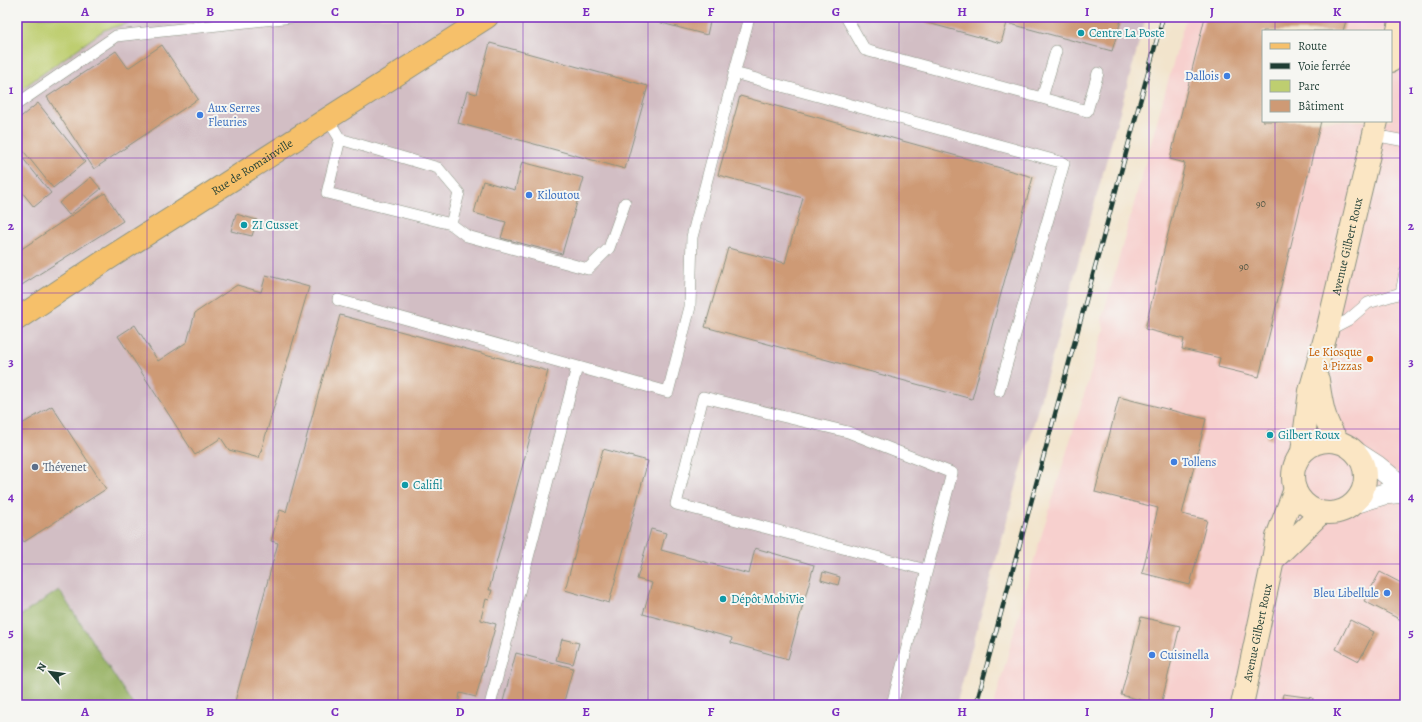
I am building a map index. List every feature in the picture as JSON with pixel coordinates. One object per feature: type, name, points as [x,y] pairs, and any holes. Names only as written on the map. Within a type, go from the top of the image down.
[{"type":"main road","name":"Rue de Romainville","points":[[17,319],[487,17]]},
{"type":"main road","points":[[1392,57],[1401,17]]},
{"type":"main road","name":"Avenue Gilbert Roux","points":[[1302,452],[1310,391],[1327,331],[1375,128]]},
{"type":"main road","name":"Avenue Gilbert Roux","points":[[1316,371],[1324,410],[1331,433],[1338,441]]},
{"type":"main road","points":[[1338,441],[1357,453],[1365,473],[1364,488],[1355,503],[1337,513],[1321,513],[1303,503],[1295,490],[1294,468],[1302,452],[1321,442],[1338,441]]},
{"type":"main road","name":"Avenue Gilbert Roux","points":[[1242,705],[1274,560],[1277,537],[1295,490]]},
{"type":"main road","points":[[1274,560],[1321,513]]},
{"type":"street","points":[[1357,453],[1377,466],[1405,489]]},
{"type":"street","points":[[1355,503],[1384,494],[1405,492]]},
{"type":"lane","points":[[17,104],[116,36],[293,17]]},
{"type":"lane","points":[[338,300],[668,392],[690,307],[692,237],[749,17]]},
{"type":"lane","points":[[846,17],[865,50],[1042,98],[1087,112],[1098,73]]},
{"type":"lane","points":[[1042,98],[1056,51]]},
{"type":"lane","points":[[734,73],[1064,163],[999,391]]},
{"type":"lane","points":[[328,119],[340,139],[438,168],[459,192],[451,224]]},
{"type":"lane","points":[[1375,128],[1405,141]]},
{"type":"lane","points":[[340,139],[327,193],[451,224],[467,236],[588,269],[609,248],[624,203]]},
{"type":"lane","points":[[1327,331],[1348,320],[1368,303],[1403,293],[1405,272]]},
{"type":"lane","points":[[490,705],[577,367]]},
{"type":"lane","points":[[892,705],[952,473],[848,432],[703,396],[676,504],[926,570]]},
{"type":"shaded area","points":[[135,17],[1146,17],[956,705],[17,705],[17,95],[27,85],[104,30],[132,22]]},
{"type":"shaded area","points":[[1186,17],[1405,17],[1405,705],[994,705],[1031,570],[1104,329],[1102,319]]},
{"type":"green space","points":[[17,17],[135,17],[132,22],[104,30],[27,85],[17,95]]},
{"type":"green space","points":[[59,590],[133,705],[17,705],[17,618]]},
{"type":"building","points":[[639,17],[711,17],[707,35]]},
{"type":"building","name":"Centre La Poste","points":[[906,17],[1122,17],[1112,51],[1007,23],[1001,43]]},
{"type":"building","points":[[1205,17],[1347,17],[1343,30],[1262,30],[1262,122],[1321,122],[1259,377],[1218,367],[1220,358],[1182,349],[1184,339],[1145,329],[1185,163],[1170,159]]},
{"type":"building","points":[[490,43],[648,86],[625,169],[458,123],[467,91],[476,94]]},
{"type":"building","points":[[162,45],[198,99],[94,169],[47,97],[116,51],[128,68]]},
{"type":"building","points":[[740,96],[1033,177],[972,399],[705,327],[728,248],[785,263],[803,198],[718,175]]},
{"type":"building","points":[[38,103],[85,162],[53,188],[17,143],[17,120]]},
{"type":"building","points":[[17,151],[51,193],[34,207],[17,186]]},
{"type":"building","points":[[522,162],[584,178],[562,254],[501,238],[506,222],[474,213],[483,181],[515,190]]},
{"type":"building","points":[[91,177],[101,189],[69,215],[59,203]]},
{"type":"building","points":[[105,193],[123,221],[17,288],[17,252]]},
{"type":"building","name":"ZI Cusset","points":[[236,214],[257,220],[252,236],[231,231]]},
{"type":"building","points":[[266,275],[309,287],[259,458],[229,450],[221,438],[195,455],[118,336],[135,325],[158,361],[187,342],[195,313],[237,285],[261,292]]},
{"type":"building","name":"Califil","points":[[340,315],[548,371],[489,590],[492,590],[489,600],[486,599],[481,618],[481,620],[496,624],[476,697],[460,693],[458,705],[234,705],[278,543],[271,541],[280,510],[286,512]]},
{"type":"building","points":[[1119,397],[1206,419],[1182,514],[1207,520],[1190,585],[1142,573],[1158,508],[1095,492]]},
{"type":"building","points":[[52,406],[106,489],[24,542],[17,530],[17,427]]},
{"type":"building","name":"Gilbert Roux","points":[[1268,430],[1274,431],[1272,440],[1266,438]]},
{"type":"building","points":[[603,449],[648,461],[609,603],[565,590]]},
{"type":"building","name":"Dépôt MobiVie","points":[[651,529],[666,533],[661,550],[749,574],[755,548],[814,565],[788,659],[731,643],[732,638],[643,614],[652,583],[637,579]]},
{"type":"building","points":[[823,572],[840,577],[838,585],[821,580]]},
{"type":"building","name":"Bleu Libellule","points":[[1380,572],[1405,585],[1405,622],[1364,601]]},
{"type":"building","name":"Cuisinella","points":[[1141,617],[1180,626],[1161,705],[1121,695]]},
{"type":"building","points":[[1350,620],[1374,632],[1359,661],[1336,649]]},
{"type":"building","points":[[562,639],[579,643],[573,664],[556,660]]},
{"type":"building","points":[[516,653],[573,668],[563,705],[502,705]]},
{"type":"building","points":[[1283,694],[1313,698],[1312,705],[1281,705]]},
{"type":"railway","points":[[976,705],[1163,17]]},
{"type":"place","name":"Centre La Poste","points":[[1081,33]]},
{"type":"place","name":"Dallois","points":[[1227,76]]},
{"type":"place","name":"Aux Serres Fleuries","points":[[200,115]]},
{"type":"place","name":"Kiloutou","points":[[529,195]]},
{"type":"place","name":"ZI Cusset","points":[[244,225]]},
{"type":"place","name":"Le Kiosque à Pizzas","points":[[1370,359]]},
{"type":"place","name":"Gilbert Roux","points":[[1270,435]]},
{"type":"place","name":"Tollens","points":[[1174,462]]},
{"type":"place","name":"Thévenet","points":[[35,467]]},
{"type":"place","name":"Califil","points":[[405,485]]},
{"type":"place","name":"Bleu Libellule","points":[[1387,593]]},
{"type":"place","name":"Dépôt MobiVie","points":[[723,599]]},
{"type":"place","name":"Cuisinella","points":[[1152,655]]}]
